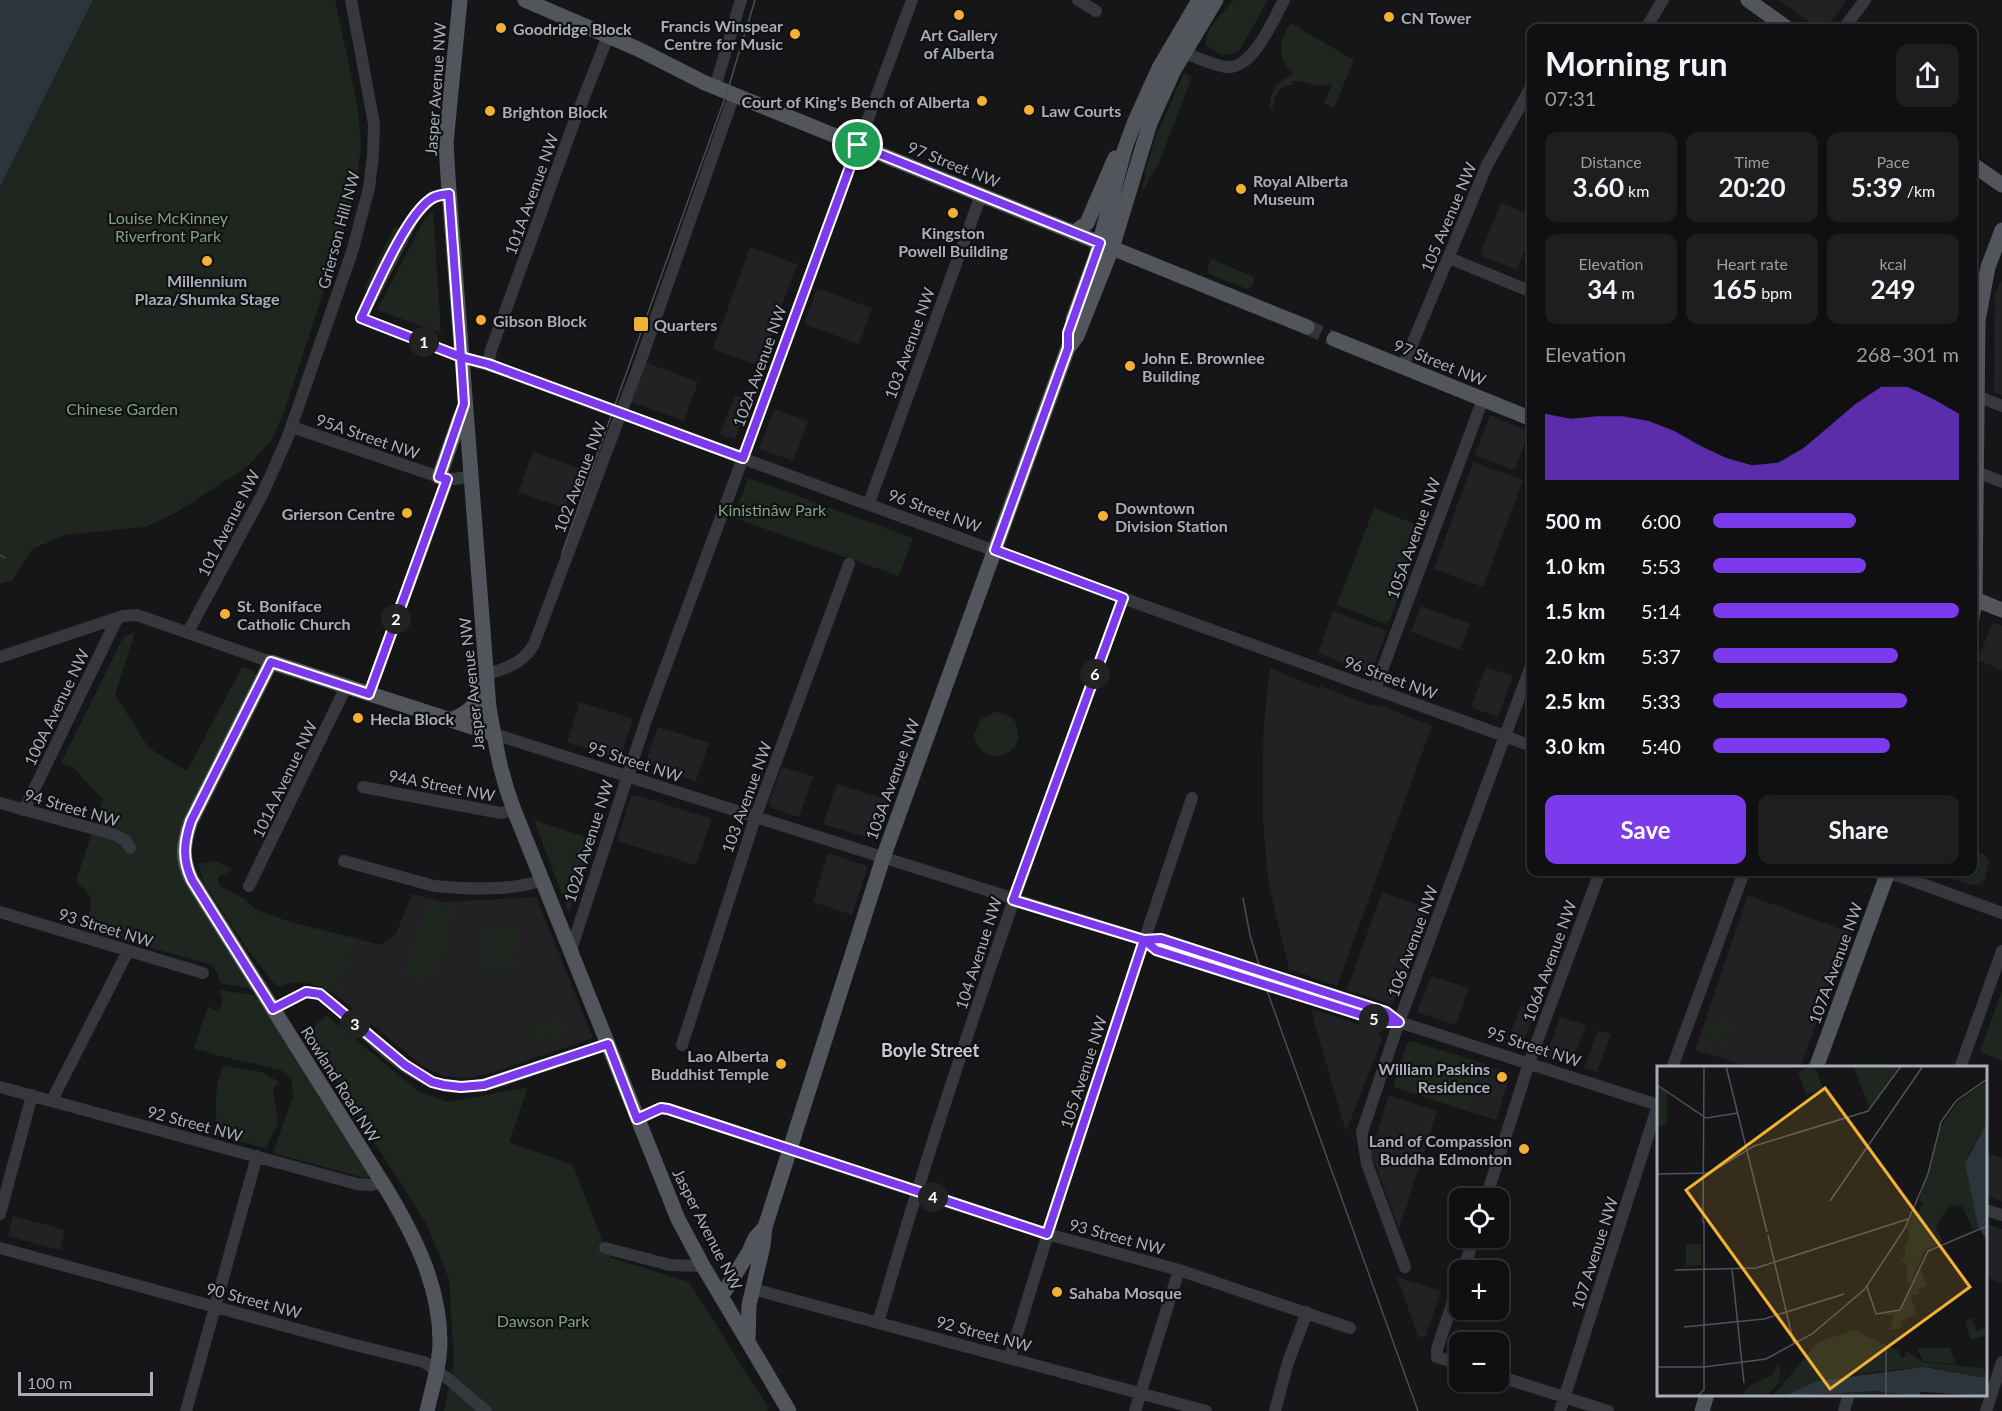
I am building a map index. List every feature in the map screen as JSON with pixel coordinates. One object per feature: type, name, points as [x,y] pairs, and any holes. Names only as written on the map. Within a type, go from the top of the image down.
[{"type":"main road","name":"Jasper Avenue NW","points":[[460,0],[446,143],[469,477],[477,544],[486,675],[496,755],[514,810],[678,1219],[703,1266],[789,1411]]},
{"type":"main road","name":"97 Street NW","points":[[525,0],[734,95],[1307,327]]},
{"type":"main road","name":"103A Avenue NW","points":[[748,1342],[748,1314],[765,1227],[883,858],[1068,348],[1077,336],[1150,123],[1199,0]]},
{"type":"main road","name":"103A Avenue NW","points":[[1106,246],[1125,148],[1148,90],[1216,0]]},
{"type":"main road","points":[[1748,0],[1781,24]]},
{"type":"main road","points":[[1073,233],[1087,223],[1116,154],[1125,148]]},
{"type":"main road","points":[[1977,168],[2002,185]]},
{"type":"main road","points":[[1977,346],[1978,321],[1988,267],[2002,230]]},
{"type":"main road","name":"97 Street NW","points":[[1334,339],[1527,417]]},
{"type":"main road","points":[[443,478],[464,404]]},
{"type":"main road","points":[[1977,599],[2002,610]]},
{"type":"main road","name":"95 Street NW","points":[[271,662],[494,734]]},
{"type":"main road","name":"Rowland Road NW","points":[[271,662],[191,821],[184,840],[184,858],[192,880],[382,1182],[423,1255],[432,1286],[440,1342],[427,1411]]},
{"type":"main road","points":[[450,720],[465,714],[476,703],[486,675]]},
{"type":"main road","name":"107A Avenue NW","points":[[1817,1066],[1882,876]]},
{"type":"main road","name":"103A Avenue NW","points":[[721,1297],[755,1238],[765,1227]]},
{"type":"main road","points":[[743,1262],[739,1283],[743,1289],[752,1292]]},
{"type":"main road","points":[[1702,1411],[1707,1396]]},
{"type":"street","name":"Grierson Hill NW","points":[[292,427],[352,252],[370,177],[374,124],[351,0]]},
{"type":"street","points":[[715,87],[741,0]]},
{"type":"street","name":"102A Avenue NW","points":[[571,950],[626,777],[912,0]]},
{"type":"street","points":[[1078,0],[1096,11]]},
{"type":"street","points":[[1177,51],[1229,67],[1242,64],[1253,54],[1284,0]]},
{"type":"street","points":[[1648,24],[1663,0]]},
{"type":"street","points":[[1847,24],[1865,0]]},
{"type":"street","name":"101A Avenue NW","points":[[488,364],[576,117],[608,36]]},
{"type":"street","name":"105 Avenue NW","points":[[1403,366],[1487,165],[1527,94]]},
{"type":"street","name":"102 Avenue NW","points":[[486,675],[519,662],[530,652],[534,644],[642,357],[734,95]]},
{"type":"street","name":"96 Street NW","points":[[449,194],[431,198],[414,217],[361,318],[461,357],[488,364],[1527,744]]},
{"type":"street","name":"103 Avenue NW","points":[[869,503],[981,195]]},
{"type":"street","points":[[1449,258],[1527,290]]},
{"type":"street","points":[[1977,396],[2002,406]]},
{"type":"street","name":"105A Avenue NW","points":[[1375,689],[1483,399]]},
{"type":"street","name":"95A Street NW","points":[[292,427],[443,478],[469,477]]},
{"type":"street","name":"101 Avenue NW","points":[[188,632],[262,495],[292,427]]},
{"type":"street","points":[[1977,472],[2002,482]]},
{"type":"street","points":[[369,694],[443,478]]},
{"type":"street","name":"103 Avenue NW","points":[[682,1045],[755,818],[849,564]]},
{"type":"street","name":"104 Avenue NW","points":[[878,1323],[917,1192],[1013,900],[1123,598]]},
{"type":"street","name":"95 Street NW","points":[[0,657],[123,616],[137,615],[271,662]]},
{"type":"street","name":"100A Avenue NW","points":[[24,810],[117,619]]},
{"type":"street","name":"106 Avenue NW","points":[[1405,1267],[1367,1164],[1362,1132],[1399,1022],[1527,677]]},
{"type":"street","name":"101A Avenue NW","points":[[249,886],[346,687]]},
{"type":"street","name":"95 Street NW","points":[[494,734],[1013,900],[1144,940],[1161,939],[1386,1012],[1399,1022],[1657,1104]]},
{"type":"street","name":"94A Street NW","points":[[363,787],[501,813],[514,810]]},
{"type":"street","name":"105 Avenue NW","points":[[1010,1357],[1069,1165],[1192,798]]},
{"type":"street","name":"94 Street NW","points":[[0,803],[113,834],[125,840],[130,848]]},
{"type":"street","points":[[344,861],[434,886],[521,886],[542,880]]},
{"type":"street","name":"106A Avenue NW","points":[[1489,1188],[1529,1063],[1599,876]]},
{"type":"street","points":[[1673,1066],[1743,876]]},
{"type":"street","points":[[1900,876],[2002,913]]},
{"type":"street","name":"93 Street NW","points":[[0,912],[203,973]]},
{"type":"street","points":[[52,1100],[128,951]]},
{"type":"street","points":[[1961,1066],[2002,951]]},
{"type":"street","points":[[273,1009],[306,992],[320,994],[388,1052],[418,1074],[432,1082],[461,1087],[500,1081],[608,1044]]},
{"type":"street","name":"92 Street NW","points":[[0,1087],[357,1184],[371,1185],[382,1182]]},
{"type":"street","points":[[0,1214],[32,1095]]},
{"type":"street","name":"93 Street NW","points":[[637,1119],[661,1108],[668,1109],[1047,1234],[1179,1270],[1350,1328]]},
{"type":"street","name":"107 Avenue NW","points":[[1560,1411],[1657,1111]]},
{"type":"street","points":[[186,1411],[257,1156]]},
{"type":"street","points":[[1987,1210],[2002,1215]]},
{"type":"street","name":"90 Street NW","points":[[0,1248],[424,1362],[486,1411]]},
{"type":"street","points":[[605,1248],[670,1264],[703,1266]]},
{"type":"street","points":[[1135,1411],[1179,1270]]},
{"type":"street","name":"92 Street NW","points":[[752,1292],[760,1291],[1206,1411]]},
{"type":"street","points":[[1275,1411],[1288,1362],[1307,1312]]},
{"type":"street","points":[[1449,1314],[1437,1349],[1437,1357],[1449,1361]]},
{"type":"street","points":[[2002,1362],[1988,1407],[2002,1408]]},
{"type":"street","points":[[1509,1379],[1608,1411]]},
{"type":"street","points":[[1844,1411],[1849,1396]]},
{"type":"shaded area","points":[[0,0],[93,0],[0,187]]},
{"type":"shaded area","points":[[1778,0],[1846,0],[1829,24],[1812,24]]},
{"type":"shaded area","points":[[1501,202],[1527,213],[1527,245],[1517,270],[1480,255]]},
{"type":"shaded area","points":[[750,247],[797,264],[760,366],[713,349]]},
{"type":"shaded area","points":[[2002,280],[2002,395],[1994,392],[1995,293]]},
{"type":"shaded area","points":[[817,288],[872,308],[859,344],[804,324]]},
{"type":"shaded area","points":[[645,362],[698,382],[684,421],[631,402]]},
{"type":"shaded area","points":[[735,395],[749,400],[735,440],[720,434]]},
{"type":"shaded area","points":[[774,409],[808,421],[793,461],[759,449]]},
{"type":"shaded area","points":[[1490,415],[1527,430],[1527,437],[1515,470],[1475,455]]},
{"type":"shaded area","points":[[533,452],[579,468],[565,508],[518,492]]},
{"type":"shaded area","points":[[1473,462],[1523,480],[1483,587],[1434,569]]},
{"type":"shaded area","points":[[1421,606],[1470,624],[1460,650],[1411,632]]},
{"type":"shaded area","points":[[1333,611],[1387,631],[1371,673],[1318,653]]},
{"type":"shaded area","points":[[1996,623],[2002,626],[2002,670],[1978,660],[1991,626]]},
{"type":"shaded area","points":[[1486,667],[1513,676],[1498,717],[1471,707]]},
{"type":"shaded area","points":[[1270,668],[1319,688],[1320,686],[1367,704],[1384,707],[1432,726],[1337,986],[1289,969],[1268,882],[1263,819],[1263,754]]},
{"type":"shaded area","points":[[580,702],[633,719],[620,759],[567,742]]},
{"type":"shaded area","points":[[658,727],[709,743],[696,781],[654,768],[647,757]]},
{"type":"shaded area","points":[[782,767],[813,776],[799,817],[772,808],[769,802]]},
{"type":"shaded area","points":[[837,784],[891,801],[878,836],[872,839],[823,824]]},
{"type":"shaded area","points":[[636,795],[712,819],[696,865],[617,841],[631,796]]},
{"type":"shaded area","points":[[828,853],[865,865],[867,869],[852,915],[813,902]]},
{"type":"shaded area","points":[[1382,892],[1428,909],[1392,1005],[1347,990]]},
{"type":"shaded area","points":[[412,894],[442,902],[536,897],[593,1038],[487,1074],[467,1078],[444,1076],[424,1067],[336,995],[358,939],[380,945],[395,936]]},
{"type":"shaded area","points":[[1748,895],[1851,933],[1800,1066],[1747,1066],[1695,1050]]},
{"type":"shaded area","points":[[1431,976],[1469,988],[1456,1025],[1417,1012]]},
{"type":"shaded area","points":[[1521,1005],[1536,1010],[1522,1046],[1508,1041]]},
{"type":"shaded area","points":[[1311,1009],[1378,1031],[1382,1039],[1346,1132]]},
{"type":"shaded area","points":[[1560,1017],[1586,1025],[1571,1064],[1546,1056]]},
{"type":"shaded area","points":[[1598,1030],[1611,1034],[1597,1072],[1584,1068]]},
{"type":"shaded area","points":[[1485,1066],[1511,1072],[1496,1120],[1470,1112]]},
{"type":"shaded area","points":[[1389,1095],[1437,1111],[1399,1229],[1371,1152]]},
{"type":"shaded area","points":[[1987,1153],[2002,1158],[2002,1201],[1987,1196]]},
{"type":"shaded area","points":[[13,1216],[65,1230],[60,1250],[8,1236]]},
{"type":"shaded area","points":[[1987,1224],[2002,1229],[2002,1283],[1987,1277]]},
{"type":"shaded area","points":[[1397,1277],[1441,1291],[1425,1338],[1418,1336]]},
{"type":"green space","name":"Louise McKinney Riverfront Park","points":[[93,0],[335,0],[358,107],[361,145],[357,178],[349,214],[282,418],[271,441],[247,467],[172,515],[145,527],[65,535],[32,549],[13,580],[0,584],[0,187]]},
{"type":"green space","points":[[1233,0],[1268,0],[1240,49],[1236,53],[1221,55],[1206,45],[1206,38],[1211,26]]},
{"type":"green space","points":[[1290,23],[1354,60],[1334,108],[1324,104],[1332,83],[1316,85],[1292,81],[1292,85],[1277,93],[1273,110],[1269,108],[1271,95],[1277,84],[1293,73],[1284,61],[1281,49],[1283,36]]},
{"type":"green space","points":[[1184,73],[1192,77],[1157,168],[1143,192],[1146,175],[1144,174],[1155,139]]},
{"type":"green space","points":[[433,211],[441,333],[377,310],[424,220]]},
{"type":"green space","points":[[395,226],[411,234],[380,296],[364,288]]},
{"type":"green space","points":[[1211,259],[1254,277],[1253,286],[1247,289],[1209,274],[1207,268]]},
{"type":"green space","name":"Kinistinâw Park","points":[[748,478],[913,538],[899,576],[734,518]]},
{"type":"green space","points":[[1374,508],[1417,525],[1422,531],[1390,620],[1386,624],[1337,605]]},
{"type":"green space","points":[[135,632],[115,695],[149,748],[187,771],[242,667],[255,671],[255,677],[182,826],[178,851],[182,876],[253,989],[220,983],[217,972],[210,964],[85,930],[91,904],[88,894],[76,881],[103,800],[74,768],[61,763],[124,636]]},
{"type":"green space","points":[[994,712],[1005,714],[1014,720],[1019,737],[1009,752],[995,756],[988,755],[981,750],[974,735],[980,720]]},
{"type":"green space","points":[[534,820],[592,839],[569,913]]},
{"type":"green space","points":[[1977,851],[1984,854],[1989,862],[1985,879],[1980,884],[1972,885],[1945,876],[1977,876]]},
{"type":"green space","points":[[215,861],[233,870],[218,877],[219,886],[245,899],[256,910],[294,923],[358,939],[336,995],[321,987],[300,982],[277,987],[251,954],[205,885],[198,864]]},
{"type":"green space","points":[[429,900],[456,909],[431,985],[404,976]]},
{"type":"green space","points":[[515,925],[519,967],[515,971],[484,970],[480,928]]},
{"type":"green space","points":[[219,990],[253,995],[260,1001],[369,1172],[369,1176],[365,1178],[273,1153],[293,1096],[292,1080],[281,1070],[194,1048],[208,1006],[217,1011],[221,1006],[222,999]]},
{"type":"green space","points":[[2002,990],[2002,1061],[1980,1052]]},
{"type":"green space","name":"Dawson Park","points":[[326,1015],[418,1091],[448,1102],[528,1087],[509,1142],[573,1165],[605,1248],[612,1258],[689,1282],[769,1409],[766,1411],[444,1411],[454,1362],[449,1279],[427,1225],[306,1034]]},
{"type":"green space","points":[[1712,1016],[1730,1022],[1732,1025],[1722,1049],[1702,1041]]},
{"type":"green space","points":[[541,1017],[568,1022],[563,1036],[534,1043],[527,1037],[530,1024]]},
{"type":"green space","points":[[1412,1041],[1485,1064],[1470,1112],[1393,1087],[1407,1043]]},
{"type":"green space","points":[[223,1065],[264,1073],[279,1082],[273,1090],[278,1123],[266,1148],[211,1134],[216,1120],[217,1091]]},
{"type":"tunnel","points":[[1307,327],[1334,339]]},
{"type":"tram line","points":[[562,553],[727,92],[755,0]]},
{"type":"tram line","points":[[0,555],[5,558]]},
{"type":"tram line","points":[[1243,898],[1250,935],[1265,985],[1418,1411]]},
{"type":"place","name":"Art Gallery of Alberta","points":[[959,15]]},
{"type":"place","name":"CN Tower","points":[[1389,17]]},
{"type":"place","name":"Goodridge Block","points":[[501,28]]},
{"type":"place","name":"Francis Winspear Centre for Music","points":[[795,34]]},
{"type":"place","name":"Court of King's Bench of Alberta","points":[[982,101]]},
{"type":"place","name":"Law Courts","points":[[1029,110]]},
{"type":"place","name":"Brighton Block","points":[[490,111]]},
{"type":"place","name":"Royal Alberta Museum","points":[[1241,189]]},
{"type":"place","name":"Kingston Powell Building","points":[[953,213]]},
{"type":"place","name":"Millennium Plaza/Shumka Stage","points":[[207,261]]},
{"type":"place","name":"Gibson Block","points":[[481,320]]},
{"type":"place","name":"Quarters","points":[[641,324]]},
{"type":"place","name":"John E. Brownlee Building","points":[[1130,366]]},
{"type":"place","name":"Grierson Centre","points":[[407,513]]},
{"type":"place","name":"Downtown Division Station","points":[[1103,516]]},
{"type":"place","name":"St. Boniface Catholic Church","points":[[225,614]]},
{"type":"place","name":"Hecla Block","points":[[358,718]]},
{"type":"place","name":"Lao Alberta Buddhist Temple","points":[[781,1064]]},
{"type":"place","name":"William Paskins Residence","points":[[1502,1077]]},
{"type":"place","name":"Land of Compassion Buddha Edmonton","points":[[1524,1149]]},
{"type":"place","name":"Sahaba Mosque","points":[[1057,1292]]},
{"type":"district","name":"Boyle Street","points":[[930,1050]]},
{"type":"route","points":[[858,145],[743,458],[488,364],[461,357],[361,318],[387,265],[421,207],[431,198],[449,194],[460,342],[461,357],[464,404],[439,477],[447,479],[369,694],[271,662],[191,821],[184,840],[184,858],[192,880],[273,1009],[306,992],[312,991],[320,994],[388,1052],[432,1082],[461,1087],[484,1085],[608,1044],[637,1119],[661,1108],[668,1109],[1047,1234],[1144,940],[1156,950],[1384,1022],[1399,1022],[1386,1012],[1161,939],[1144,940],[1013,900],[1123,598],[995,550],[1068,348],[1068,333],[1100,243],[858,145]]},
{"type":"park label","name":"Chinese Garden","points":[[122,408]]}]
